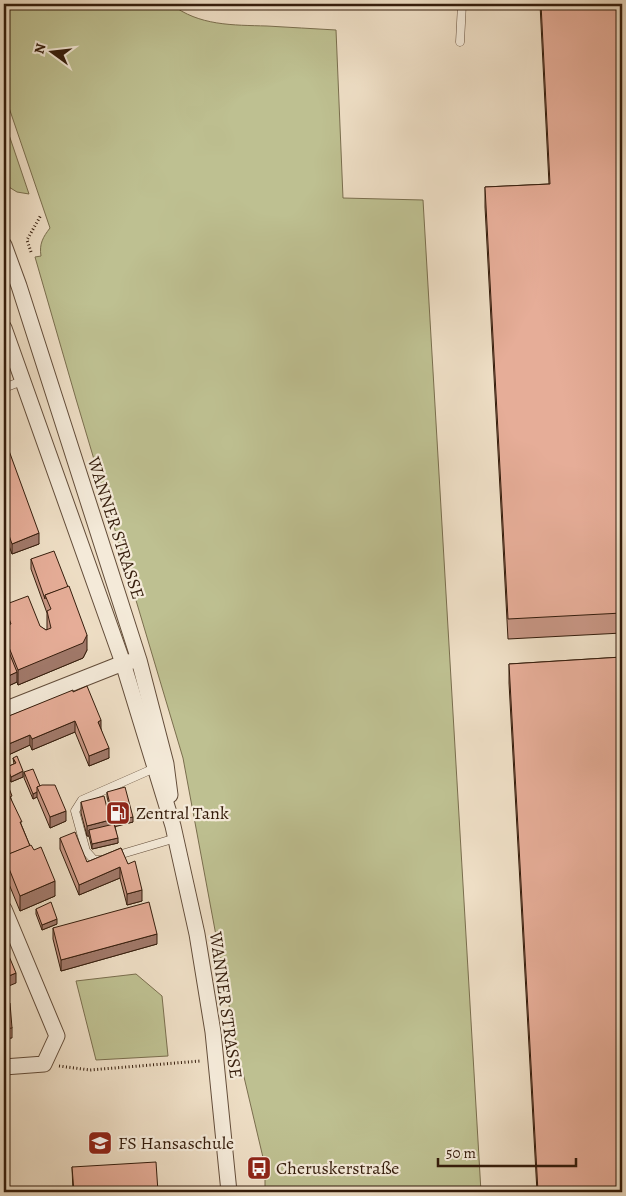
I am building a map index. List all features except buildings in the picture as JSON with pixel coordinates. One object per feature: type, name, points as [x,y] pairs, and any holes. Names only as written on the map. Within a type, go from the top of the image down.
[{"type":"street","name":"WANNER STRASSE","points":[[4,245],[19,286],[139,660],[197,934],[216,1060],[230,1192]]},
{"type":"street","name":"WANNER STRASSE","points":[[4,328],[160,766]]},
{"type":"street","points":[[4,710],[123,663],[139,660]]},
{"type":"street","points":[[4,909],[57,1036],[44,1064],[4,1067]]},
{"type":"lane","points":[[460,42],[462,4]]},
{"type":"lane","points":[[4,388],[22,381]]},
{"type":"lane","points":[[160,766],[82,800],[75,810],[86,851],[94,860],[103,860],[175,832]]},
{"type":"path","points":[[31,252],[27,240],[41,215]]},
{"type":"path","points":[[44,1064],[90,1070],[216,1060]]},
{"type":"green space","points":[[4,4],[171,4],[193,17],[217,23],[336,30],[343,198],[423,200],[481,1192],[265,1192],[265,1166],[236,1043],[183,758],[35,257],[41,256],[42,241],[50,228],[4,93]]},
{"type":"green space","points":[[4,120],[29,194],[17,192],[4,184]]},
{"type":"green space","points":[[136,974],[162,996],[168,1056],[96,1060],[76,981]]},
{"type":"place","name":"Zentral Tank","points":[[118,813]]},
{"type":"place","name":"FS Hansaschule","points":[[100,1143]]},
{"type":"place","name":"Cheruskerstraße","points":[[259,1168]]}]
